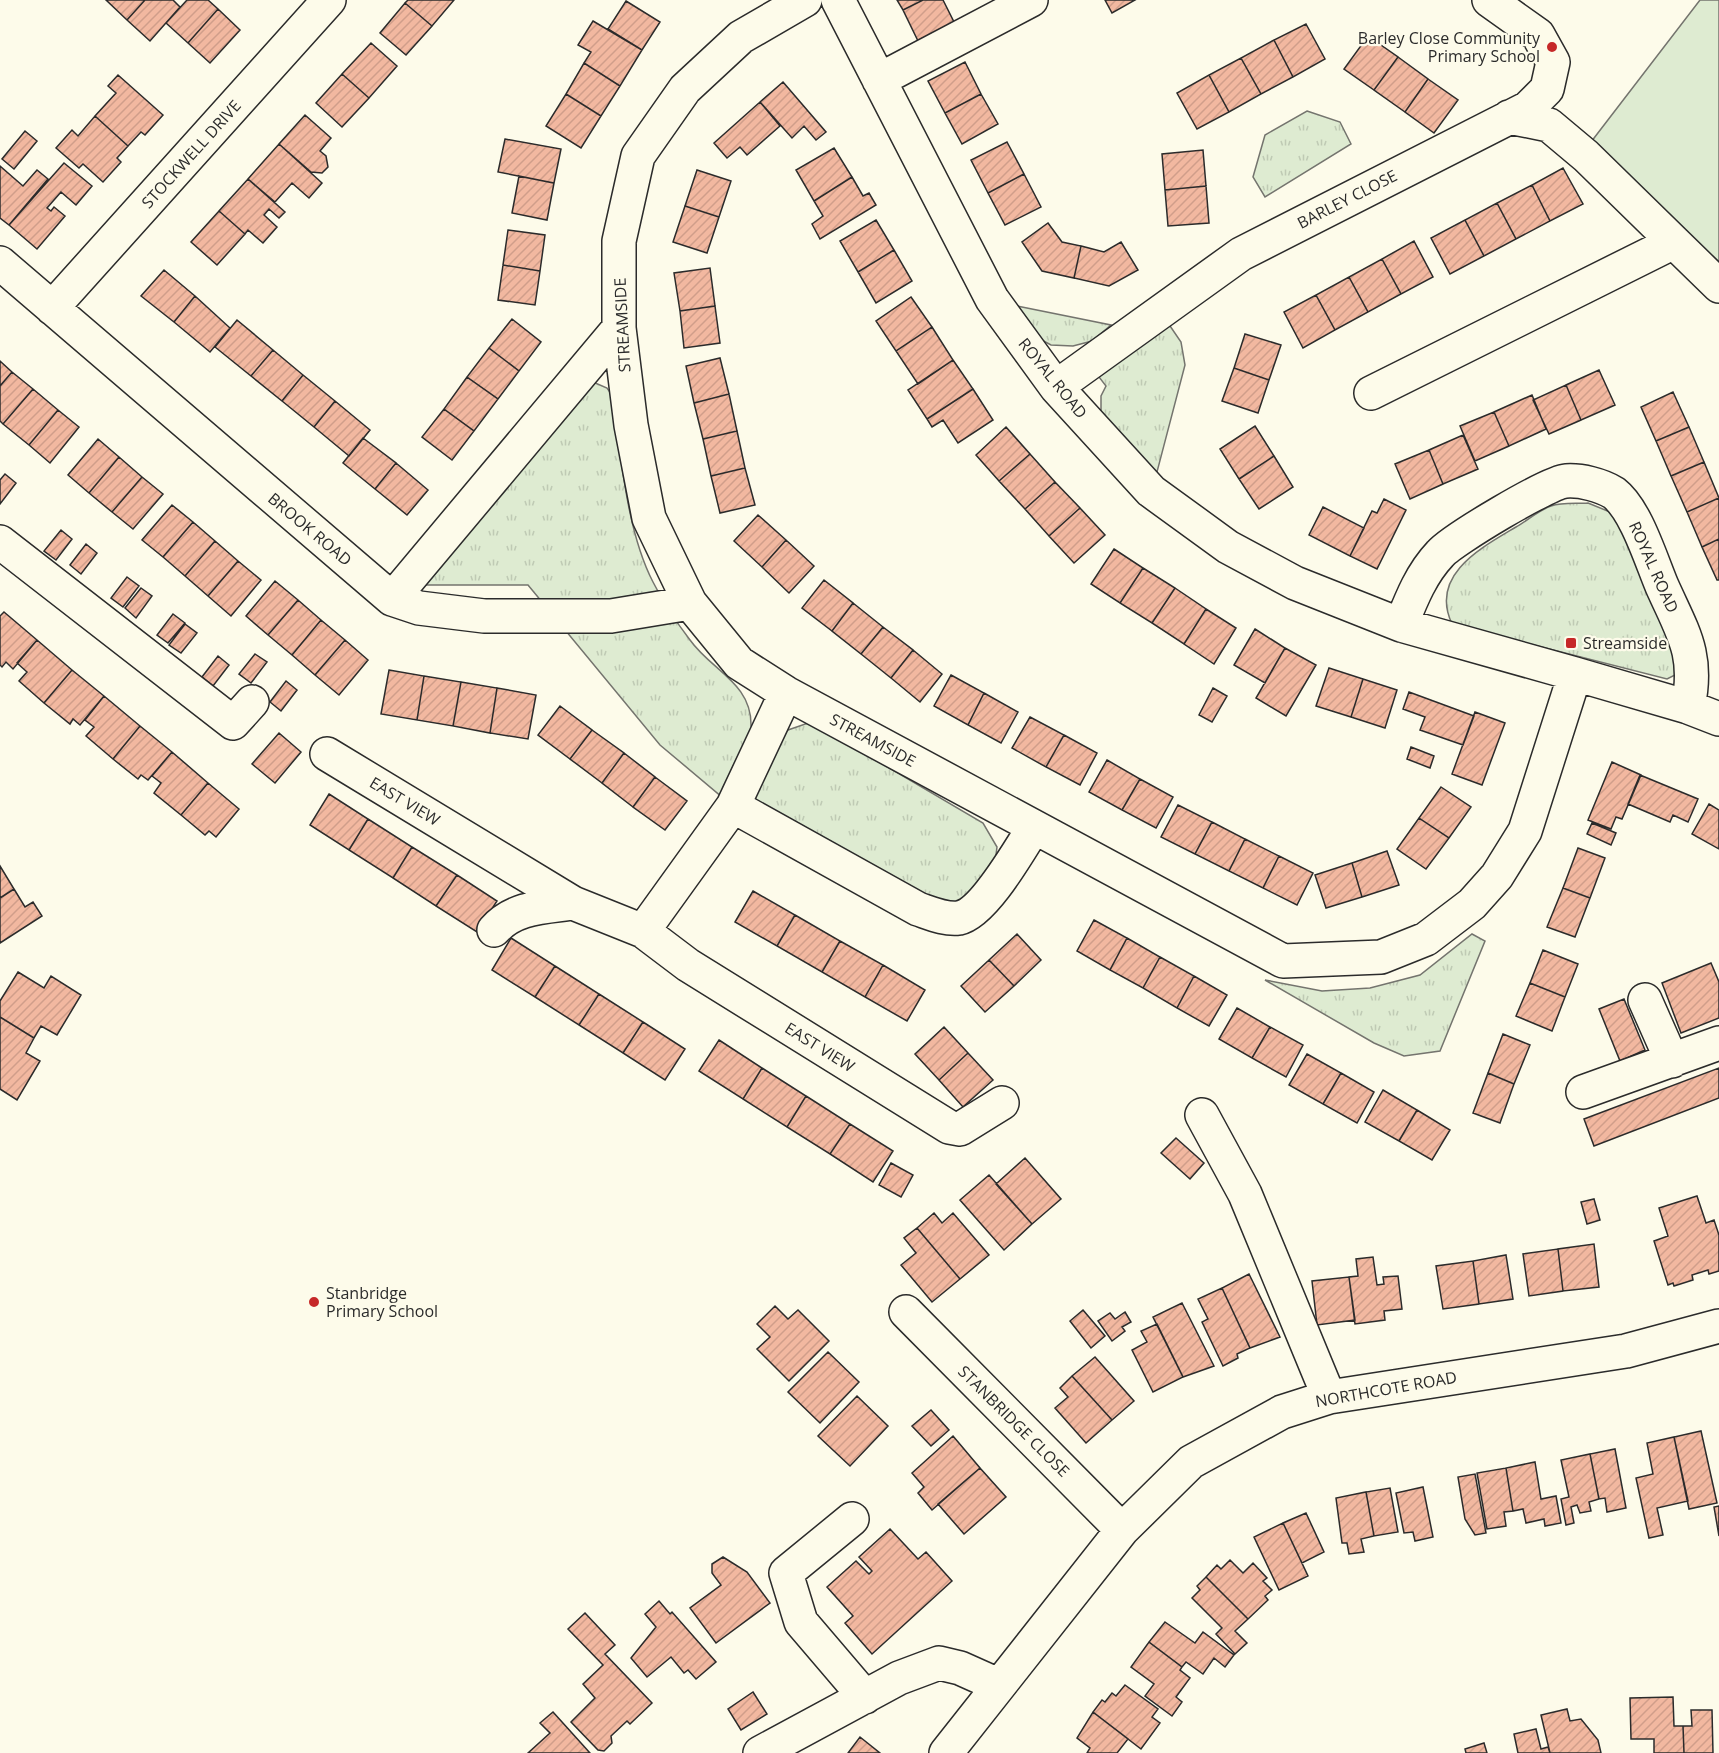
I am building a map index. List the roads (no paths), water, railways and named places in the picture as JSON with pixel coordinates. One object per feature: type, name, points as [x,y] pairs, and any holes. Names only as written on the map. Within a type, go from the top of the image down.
[{"type":"street","name":"STOCKWELL DRIVE","points":[[52,308],[329,0]]},
{"type":"street","name":"STREAMSIDE","points":[[805,0],[741,37],[685,89],[638,156],[619,241],[619,328],[631,425],[649,518],[690,603],[739,663],[786,693],[1283,961],[1381,957],[1426,939],[1472,904],[1497,876],[1525,831],[1575,674]]},
{"type":"street","name":"ROYAL ROAD","points":[[838,0],[992,299],[1056,387],[1150,491],[1228,547],[1295,584],[1401,625],[1688,707],[1719,719]]},
{"type":"street","points":[[879,80],[1031,0]]},
{"type":"street","name":"BARLEY CLOSE","points":[[1056,387],[1241,254],[1528,108],[1546,89],[1553,62],[1538,35],[1489,0]]},
{"type":"street","points":[[1509,117],[1549,125],[1586,156],[1719,286]]},
{"type":"street","points":[[1371,393],[1674,242]]},
{"type":"street","name":"BROOK ROAD","points":[[0,263],[392,599],[419,608],[483,616],[611,616],[690,603]]},
{"type":"street","points":[[392,599],[619,328]]},
{"type":"street","name":"ROYAL ROAD","points":[[1401,625],[1416,587],[1441,552],[1528,496],[1565,481],[1596,484],[1615,494],[1632,516],[1679,624],[1691,655],[1693,680],[1688,707]]},
{"type":"street","points":[[0,542],[233,723],[252,702]]},
{"type":"street","points":[[643,931],[733,806],[786,693]]},
{"type":"street","name":"EAST VIEW","points":[[327,754],[573,903],[643,931],[688,965],[949,1127],[960,1129],[1002,1103]]},
{"type":"street","points":[[733,806],[918,909],[941,917],[959,918],[977,908],[1035,827]]},
{"type":"street","points":[[494,930],[504,918],[514,913],[573,903]]},
{"type":"street","points":[[1645,1000],[1672,1061]]},
{"type":"street","points":[[1583,1092],[1719,1043]]},
{"type":"street","points":[[1202,1115],[1245,1194],[1329,1397]]},
{"type":"street","name":"STANBRIDGE CLOSE","points":[[906,1312],[1122,1530]]},
{"type":"street","name":"NORTHCOTE ROAD","points":[[946,1753],[1122,1530],[1191,1462],[1282,1412],[1329,1397],[1626,1351],[1719,1326]]},
{"type":"street","points":[[852,1519],[786,1573],[801,1622],[865,1697]]},
{"type":"street","points":[[760,1753],[899,1678],[939,1663],[960,1668],[998,1685]]},
{"type":"place","name":"Barley Close Community Primary School","points":[[1552,47]]},
{"type":"place","name":"Streamside","points":[[1571,643]]},
{"type":"place","name":"Stanbridge Primary School","points":[[314,1302]]}]
